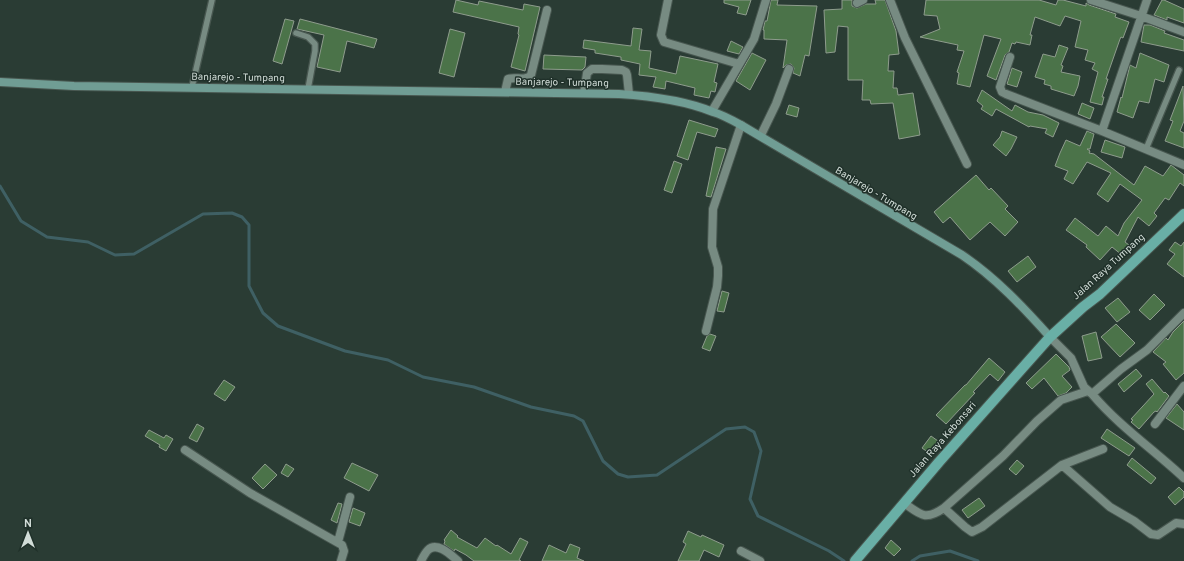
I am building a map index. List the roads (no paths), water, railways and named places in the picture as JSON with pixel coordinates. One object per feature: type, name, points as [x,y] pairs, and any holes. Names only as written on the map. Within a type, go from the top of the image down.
[{"type":"main road","name":"Banjarejo - Tumpang","points":[[0,82],[74,86],[629,94],[662,98],[712,111],[761,135],[816,170],[974,263],[1016,300],[1050,337]]},
{"type":"main road","name":"Jalan Raya Tumpang","points":[[1050,337],[1083,307],[1100,294],[1184,214]]},
{"type":"main road","name":"Jalan Raya Kebonsari","points":[[857,558],[1050,337]]},
{"type":"street","points":[[668,0],[661,35],[664,42],[739,64]]},
{"type":"street","points":[[712,111],[756,34],[766,0]]},
{"type":"street","points":[[890,0],[905,38],[967,164]]},
{"type":"street","points":[[1091,0],[1184,32]]},
{"type":"street","points":[[1102,131],[1147,0]]},
{"type":"street","points":[[505,92],[508,79],[526,79],[531,75],[547,10]]},
{"type":"street","points":[[1010,57],[1000,87],[1002,92],[1184,165]]},
{"type":"street","points":[[584,93],[587,73],[592,69],[602,69],[622,70],[626,72],[629,94]]},
{"type":"street","points":[[761,135],[776,104],[789,69]]},
{"type":"street","points":[[706,331],[716,293],[718,276],[718,267],[712,246],[713,209],[741,125]]},
{"type":"street","points":[[904,503],[916,512],[926,516],[934,515],[1003,456],[1037,421],[1061,400],[1092,394],[1121,369],[1147,350],[1184,313]]},
{"type":"street","points":[[1050,337],[1071,358],[1084,387],[1102,406],[1184,478]]},
{"type":"street","points":[[1155,424],[1184,386]]},
{"type":"street","points":[[944,508],[972,532],[982,527],[1062,465],[1103,449]]},
{"type":"street","points":[[185,450],[250,493],[338,542],[343,548],[341,561]]},
{"type":"street","points":[[1062,465],[1110,507],[1134,521],[1151,534],[1158,535],[1176,523],[1184,524]]},
{"type":"street","points":[[338,542],[350,497]]},
{"type":"street","points":[[421,561],[427,551],[432,547],[436,547],[447,552],[458,561]]},
{"type":"street","points":[[741,551],[760,561]]},
{"type":"lane","points":[[192,87],[212,0]]},
{"type":"lane","points":[[296,33],[308,37],[315,44],[308,89]]},
{"type":"lane","points":[[1146,149],[1179,70]]},
{"type":"waterway","points":[[0,186],[21,221],[47,237],[88,242],[115,255],[134,254],[203,214],[232,213],[242,217],[249,225],[249,286],[263,313],[278,326],[345,351],[388,360],[423,377],[474,387],[531,407],[574,416],[583,421],[603,461],[618,474],[628,477],[657,475],[726,429],[745,427],[754,432],[761,451],[750,499],[758,516],[829,551],[844,561]]},
{"type":"waterway","points":[[912,561],[920,556],[950,551],[978,561]]}]
